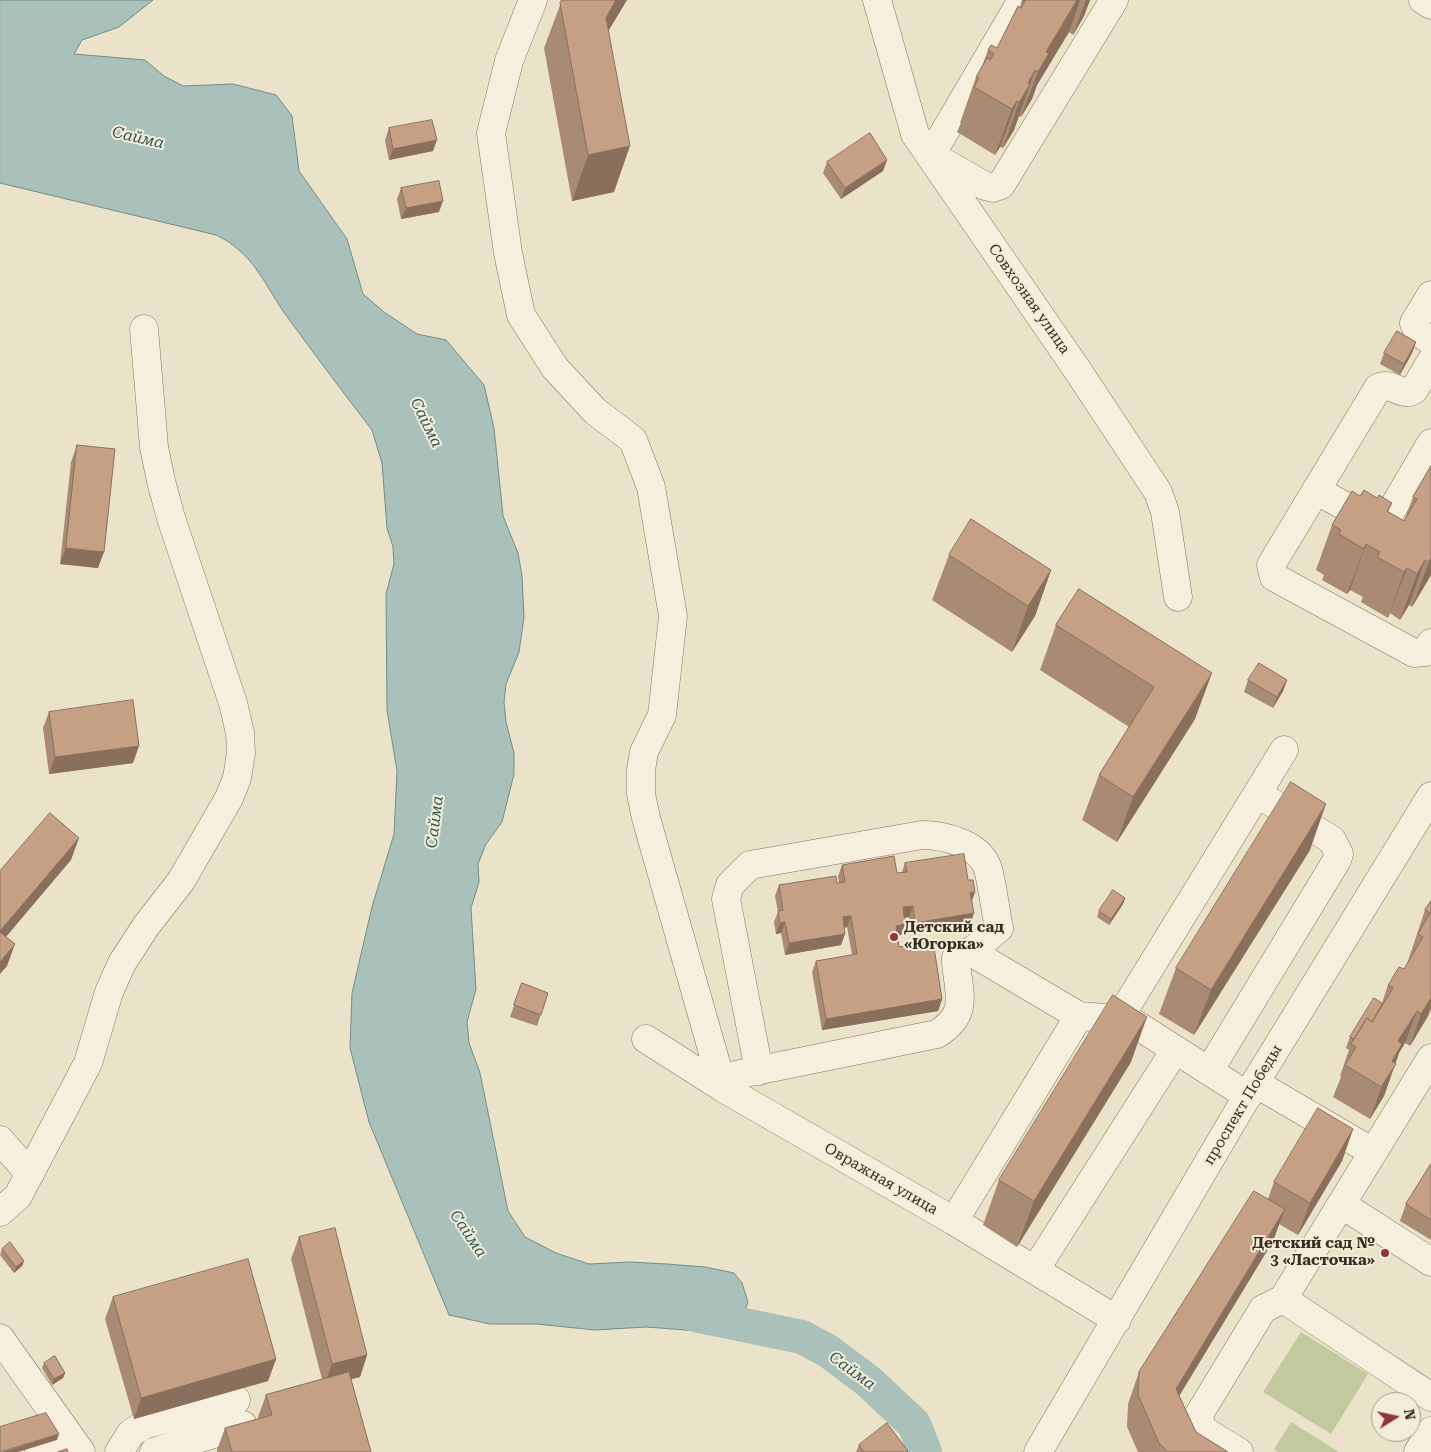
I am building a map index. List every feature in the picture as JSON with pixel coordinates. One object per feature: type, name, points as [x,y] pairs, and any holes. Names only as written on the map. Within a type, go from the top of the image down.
[{"type":"street","points":[[533,0],[509,61],[492,133],[508,254],[521,316],[555,368],[595,411],[633,440],[651,487],[673,616],[662,715],[644,752],[641,770],[641,794],[646,818],[722,1083],[760,1071],[936,1034],[948,1027],[958,1014],[961,1000],[956,958],[960,954],[971,952],[999,928]]},
{"type":"street","name":"Совхозная улица","points":[[877,0],[915,134],[1158,492],[1165,512],[1178,597]]},
{"type":"street","points":[[1022,0],[931,155],[985,186],[993,188],[1001,186],[1114,0]]},
{"type":"street","points":[[1423,0],[1431,5]]},
{"type":"street","points":[[1431,295],[1414,323],[1418,332],[1431,341]]},
{"type":"street","points":[[0,1212],[18,1196],[88,1063],[109,992],[122,963],[146,926],[181,881],[225,806],[237,778],[241,753],[240,733],[233,703],[170,518],[161,481],[154,446],[144,329]]},
{"type":"street","points":[[1431,361],[1414,390],[1406,393],[1387,385],[1378,388],[1271,565],[1274,576],[1414,653],[1425,652],[1431,642]]},
{"type":"street","points":[[1316,490],[1376,523],[1383,523],[1431,443]]},
{"type":"street","points":[[1120,1015],[1284,750]]},
{"type":"street","points":[[1208,1071],[1339,854],[1332,840],[1258,794]]},
{"type":"street","name":"проспект Победы","points":[[1038,1452],[1252,1089],[1431,796]]},
{"type":"street","points":[[760,1071],[726,899],[730,885],[750,865],[922,835],[941,836],[963,844],[982,858],[988,868],[1007,972]]},
{"type":"street","points":[[971,952],[1079,1016],[1105,1018],[1120,1015],[1208,1071],[1252,1089],[1373,1152]]},
{"type":"street","points":[[954,1221],[1079,1016]]},
{"type":"street","name":"Овражная улица","points":[[646,1039],[954,1221],[1117,1320]]},
{"type":"street","points":[[1035,1270],[1175,1050]]},
{"type":"street","points":[[1239,1452],[1203,1430],[1198,1416],[1263,1309],[1283,1299],[1431,1058]]},
{"type":"street","points":[[0,1140],[30,1174]]},
{"type":"street","points":[[1340,1204],[1431,1262]]},
{"type":"street","points":[[1283,1299],[1431,1397]]},
{"type":"street","points":[[0,1338],[77,1447],[39,1452]]},
{"type":"street","points":[[119,1452],[132,1433],[144,1425],[239,1412],[154,1452]]},
{"type":"street","points":[[1418,1452],[1431,1431]]},
{"type":"green space","points":[[1301,1332],[1368,1374],[1331,1434],[1263,1392]]},
{"type":"green space","points":[[1291,1422],[1339,1452],[1278,1452],[1274,1449]]},
{"type":"water","points":[[0,0],[153,0],[119,27],[82,40],[74,54],[145,60],[164,76],[183,86],[233,84],[276,95],[292,116],[299,171],[347,239],[363,294],[384,312],[417,334],[446,340],[484,385],[494,428],[503,516],[518,553],[522,576],[524,617],[519,652],[506,684],[504,702],[506,722],[514,753],[514,774],[502,822],[486,844],[478,864],[479,882],[471,908],[476,989],[467,1022],[469,1043],[480,1073],[508,1211],[525,1237],[556,1253],[589,1264],[630,1262],[667,1264],[705,1267],[734,1273],[742,1283],[748,1302],[741,1323],[732,1331],[713,1332],[646,1327],[595,1330],[537,1324],[490,1324],[449,1315],[369,1122],[350,1048],[352,993],[372,907],[394,834],[397,771],[387,710],[386,594],[394,564],[393,547],[387,528],[382,463],[372,430],[283,311],[256,268],[239,250],[228,242],[216,235],[0,183]]},
{"type":"building","points":[[562,0],[616,0],[606,18],[630,146],[588,155],[560,3]]},
{"type":"building","points":[[1023,0],[1077,0],[1046,52],[1049,53],[1038,72],[1035,70],[1028,83],[1030,84],[1019,103],[1017,101],[1012,109],[974,87],[979,78],[976,77],[987,58],[990,60],[994,54],[988,50],[991,45],[997,48],[1018,6],[1021,8],[1025,1]]},
{"type":"building","points":[[432,120],[437,140],[393,149],[389,128]]},
{"type":"building","points":[[870,133],[887,160],[845,188],[827,162]]},
{"type":"building","points":[[439,181],[443,201],[406,208],[401,188]]},
{"type":"building","points":[[1397,331],[1416,342],[1404,364],[1384,353]]},
{"type":"building","points":[[77,445],[115,449],[104,552],[66,548]]},
{"type":"building","points":[[1431,466],[1431,558],[1429,562],[1425,560],[1417,574],[1407,568],[1404,572],[1377,557],[1380,552],[1366,544],[1364,549],[1339,534],[1341,530],[1332,525],[1352,491],[1360,496],[1364,490],[1377,498],[1379,495],[1392,503],[1387,511],[1404,521],[1417,499],[1413,497]]},
{"type":"building","points":[[971,519],[1051,570],[1028,606],[949,555]]},
{"type":"building","points":[[1079,589],[1212,673],[1133,797],[1099,775],[1154,687],[1056,625]]},
{"type":"building","points":[[1259,663],[1287,680],[1277,697],[1248,680]]},
{"type":"building","points":[[133,700],[139,746],[55,757],[49,712]]},
{"type":"building","points":[[1291,782],[1326,804],[1211,990],[1176,968]]},
{"type":"building","points":[[50,813],[79,838],[0,931],[0,871]]},
{"type":"building","points":[[964,854],[968,880],[973,880],[975,892],[970,893],[974,913],[915,923],[913,906],[903,907],[905,924],[896,926],[899,947],[933,941],[942,999],[826,1019],[816,961],[857,954],[851,916],[843,917],[845,934],[789,943],[785,922],[780,923],[778,911],[783,910],[779,885],[836,876],[837,883],[845,882],[842,865],[894,856],[897,873],[907,872],[905,863]]},
{"type":"building","points":[[1113,890],[1125,898],[1111,919],[1099,911]]},
{"type":"building","points":[[1431,901],[1431,998],[1421,1014],[1417,1011],[1398,1041],[1402,1044],[1392,1061],[1396,1064],[1381,1087],[1345,1065],[1356,1047],[1351,1044],[1367,1018],[1372,1022],[1393,988],[1388,985],[1399,967],[1404,969],[1423,937],[1418,934],[1430,913],[1425,910]]},
{"type":"building","points":[[0,932],[15,944],[0,962]]},
{"type":"building","points":[[522,983],[548,993],[541,1015],[514,1005]]},
{"type":"building","points":[[1113,995],[1147,1017],[1034,1201],[999,1180]]},
{"type":"building","points":[[1374,998],[1382,1003],[1372,1022],[1367,1018],[1354,1039],[1350,1037]]},
{"type":"building","points":[[1318,1108],[1353,1129],[1310,1203],[1274,1182]]},
{"type":"building","points":[[1431,1164],[1431,1220],[1406,1204]]},
{"type":"building","points":[[1254,1191],[1285,1209],[1176,1389],[1196,1432],[1228,1452],[1168,1452],[1159,1443],[1138,1395],[1139,1372]]},
{"type":"building","points":[[335,1228],[367,1355],[332,1364],[299,1237]]},
{"type":"building","points":[[10,1242],[24,1261],[16,1267],[2,1249]]},
{"type":"building","points":[[248,1259],[276,1359],[141,1398],[113,1297]]},
{"type":"building","points":[[55,1356],[65,1373],[54,1379],[44,1363]]},
{"type":"building","points":[[349,1372],[371,1452],[232,1452],[225,1428],[272,1415],[266,1395]]},
{"type":"building","points":[[46,1413],[59,1434],[0,1452],[0,1427]]},
{"type":"building","points":[[887,1423],[908,1451],[864,1452],[859,1445]]},
{"type":"waterway","name":"Сайма","points":[[695,1315],[802,1337],[828,1351],[868,1381],[914,1424],[925,1452]]},
{"type":"place","name":"Детский сад «Югорка»","points":[[894,937]]},
{"type":"place","name":"Детский сад № 3 «Ласточка»","points":[[1385,1253]]}]
